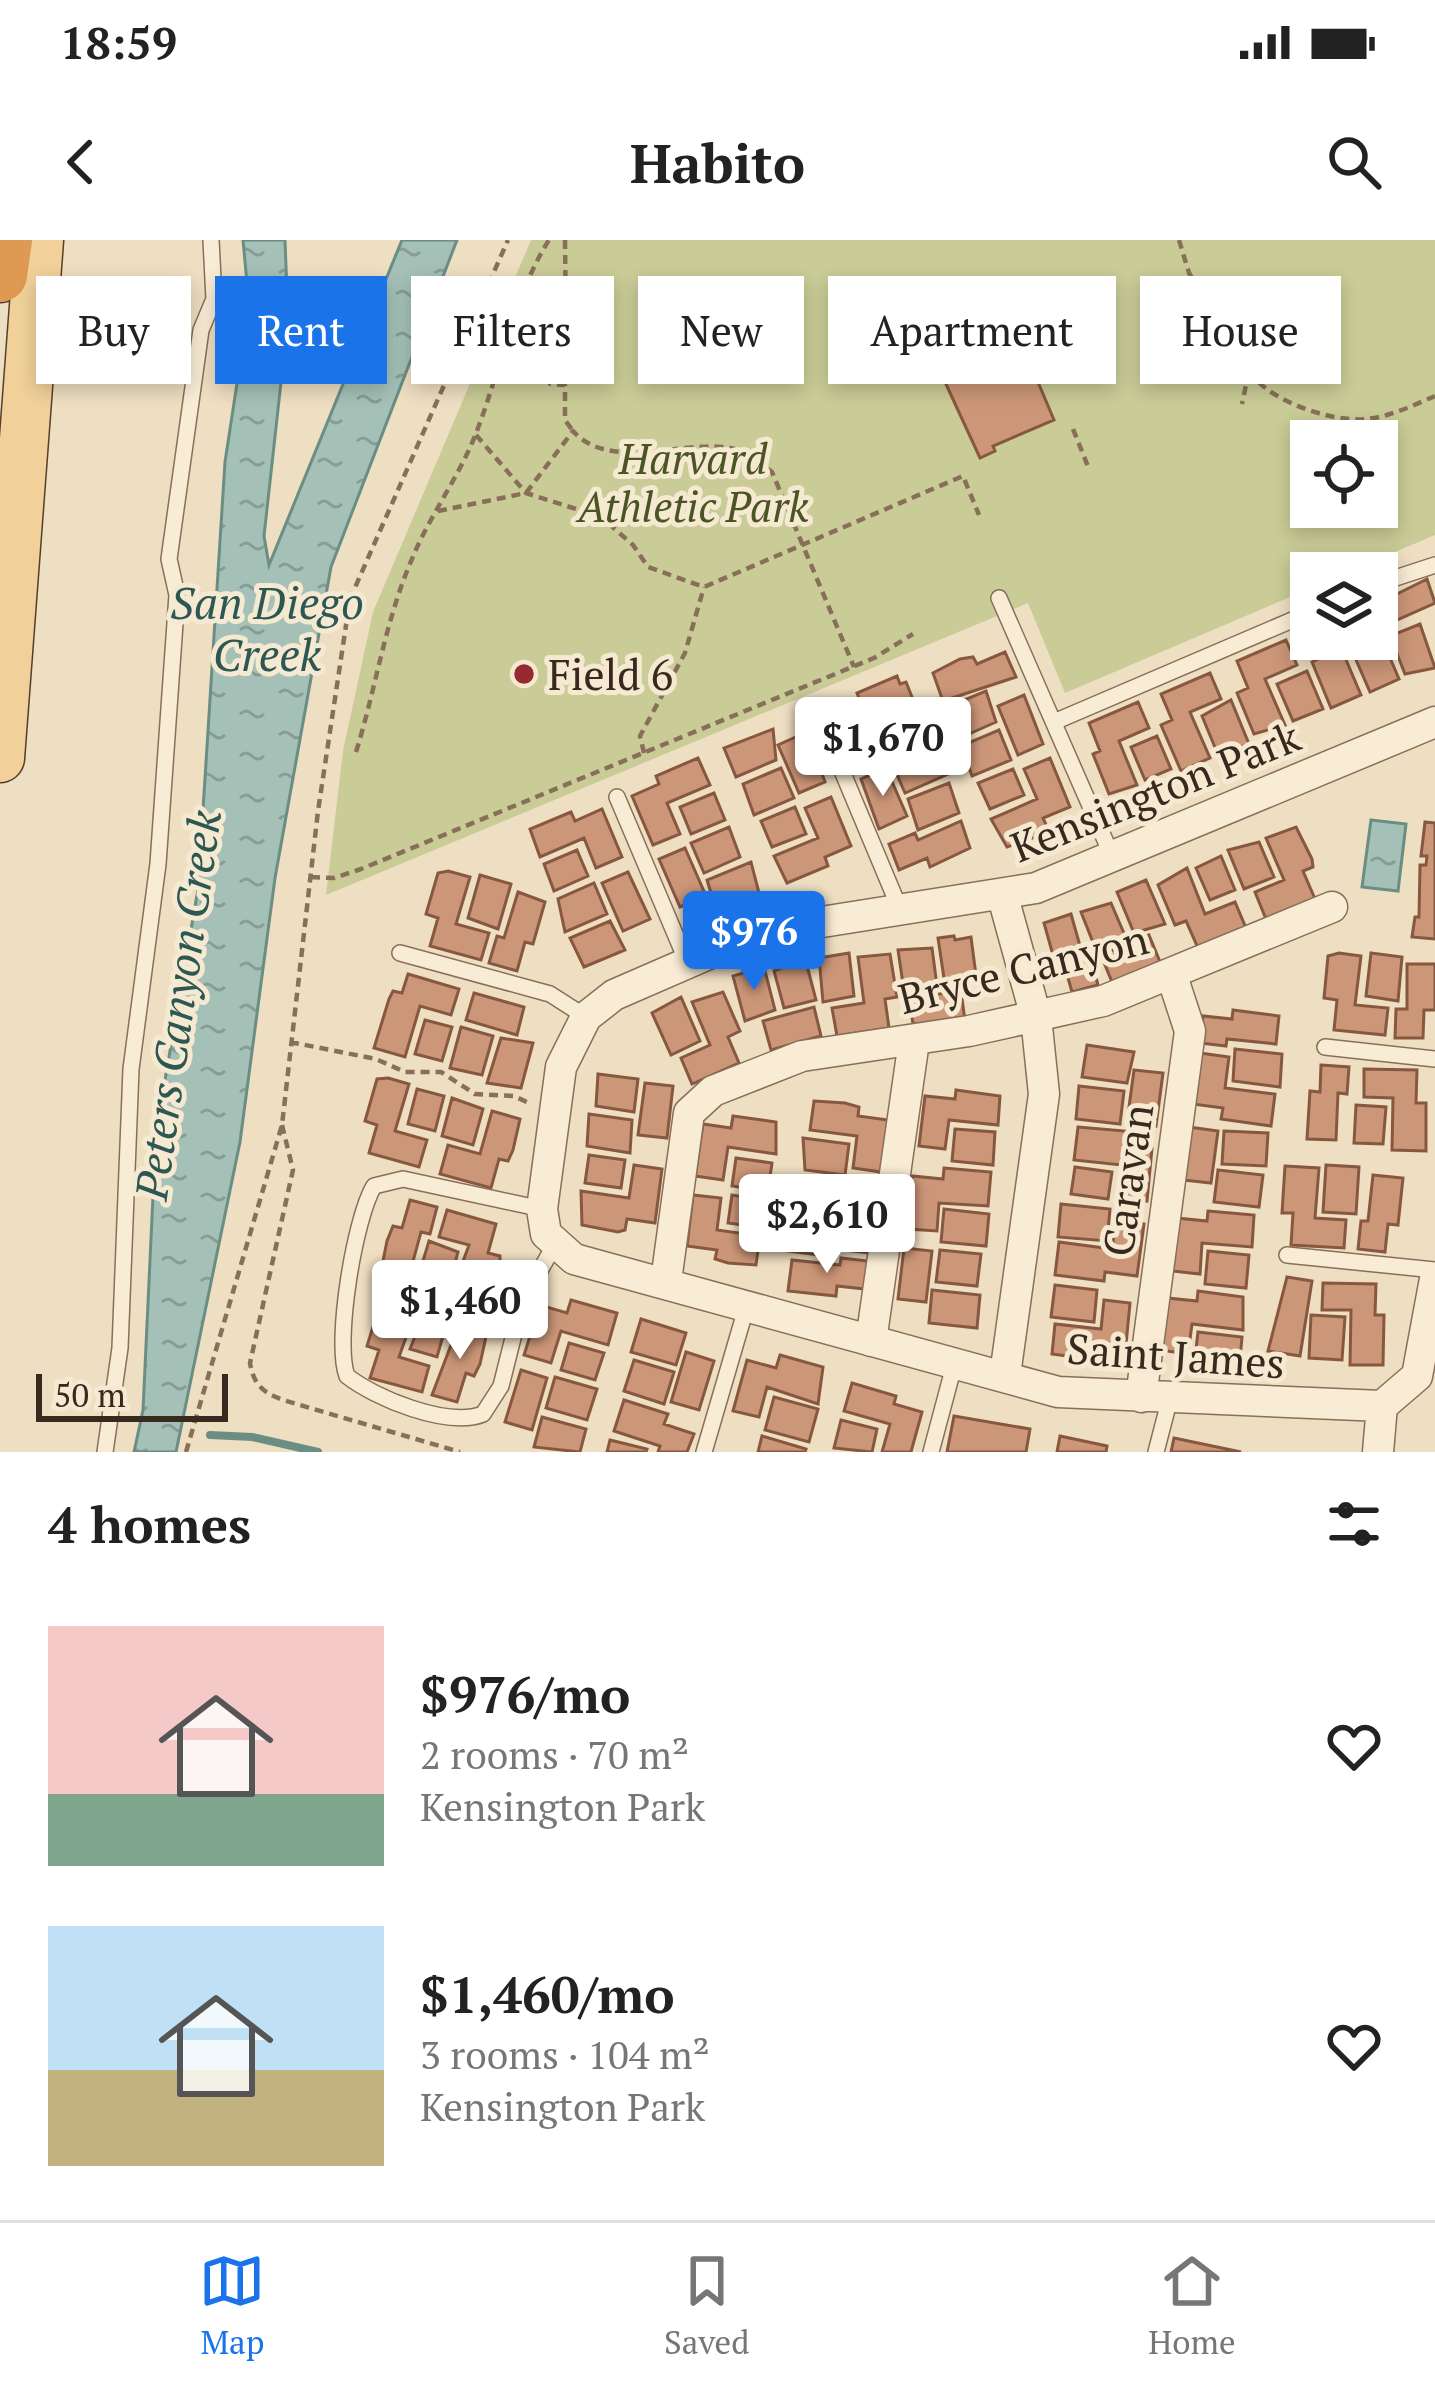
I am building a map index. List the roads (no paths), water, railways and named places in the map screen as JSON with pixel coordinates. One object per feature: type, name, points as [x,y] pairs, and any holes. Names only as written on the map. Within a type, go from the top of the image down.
[{"type":"highway","points":[[0,275],[5,240]]},
{"type":"main road","points":[[0,758],[39,240]]},
{"type":"street","name":"Kensington Park","points":[[586,1017],[614,995],[759,932],[898,907],[1004,897],[1435,722]]},
{"type":"street","points":[[1004,897],[1036,1017],[1044,1094],[1005,1375]]},
{"type":"street","name":"Bryce Canyon","points":[[666,1280],[683,1139],[699,1099],[802,1055],[914,1041],[1036,1017],[1172,976],[1332,908]]},
{"type":"street","name":"Caravan","points":[[1155,1397],[1190,1030],[1172,976]]},
{"type":"street","points":[[554,1246],[543,1225],[542,1209],[561,1067],[586,1017]]},
{"type":"street","points":[[872,1341],[914,1041]]},
{"type":"street","name":"Saint James","points":[[554,1246],[574,1258],[1058,1392],[1382,1406]]},
{"type":"street","points":[[1378,1452],[1382,1406],[1417,1376],[1435,1275]]},
{"type":"lane","points":[[104,1452],[123,1301],[131,1069],[165,774],[178,595],[169,559],[201,330],[214,298],[211,240]]},
{"type":"lane","points":[[1398,577],[1435,565]]},
{"type":"lane","points":[[999,598],[1112,856]]},
{"type":"lane","points":[[1054,722],[1290,621]]},
{"type":"lane","points":[[819,716],[898,907]]},
{"type":"lane","points":[[617,797],[687,962]]},
{"type":"lane","points":[[400,953],[550,994],[586,1017]]},
{"type":"lane","points":[[1325,1047],[1435,1059]]},
{"type":"lane","points":[[542,1209],[403,1179],[374,1186],[361,1224],[342,1343],[347,1376],[362,1388],[448,1417],[482,1414],[501,1386],[522,1302],[554,1246]]},
{"type":"lane","points":[[1288,1256],[1435,1275]]},
{"type":"lane","points":[[704,1452],[747,1304]]},
{"type":"lane","points":[[932,1452],[955,1362]]},
{"type":"lane","points":[[1155,1397],[1156,1452]]},
{"type":"water","name":"San Diego Creek","points":[[243,240],[285,240],[286,276],[246,276]]},
{"type":"water","name":"San Diego Creek","points":[[402,240],[457,240],[443,276],[411,276],[411,359],[331,567],[275,878],[240,1142],[176,1452],[134,1452],[143,1410],[156,1132],[198,889],[225,462],[237,384],[281,384],[264,536],[269,565],[343,384],[387,384],[387,277]]},
{"type":"water","points":[[1371,820],[1406,824],[1398,891],[1362,887]]},
{"type":"waterway","points":[[210,1435],[252,1437],[318,1452]]},
{"type":"place","name":"Field 6","points":[[524,674]]},
{"type":"park label","name":"Harvard Athletic Park","points":[[693,482]]},
{"type":"water label","name":"Peters Canyon Creek","points":[[177,1005]]}]
